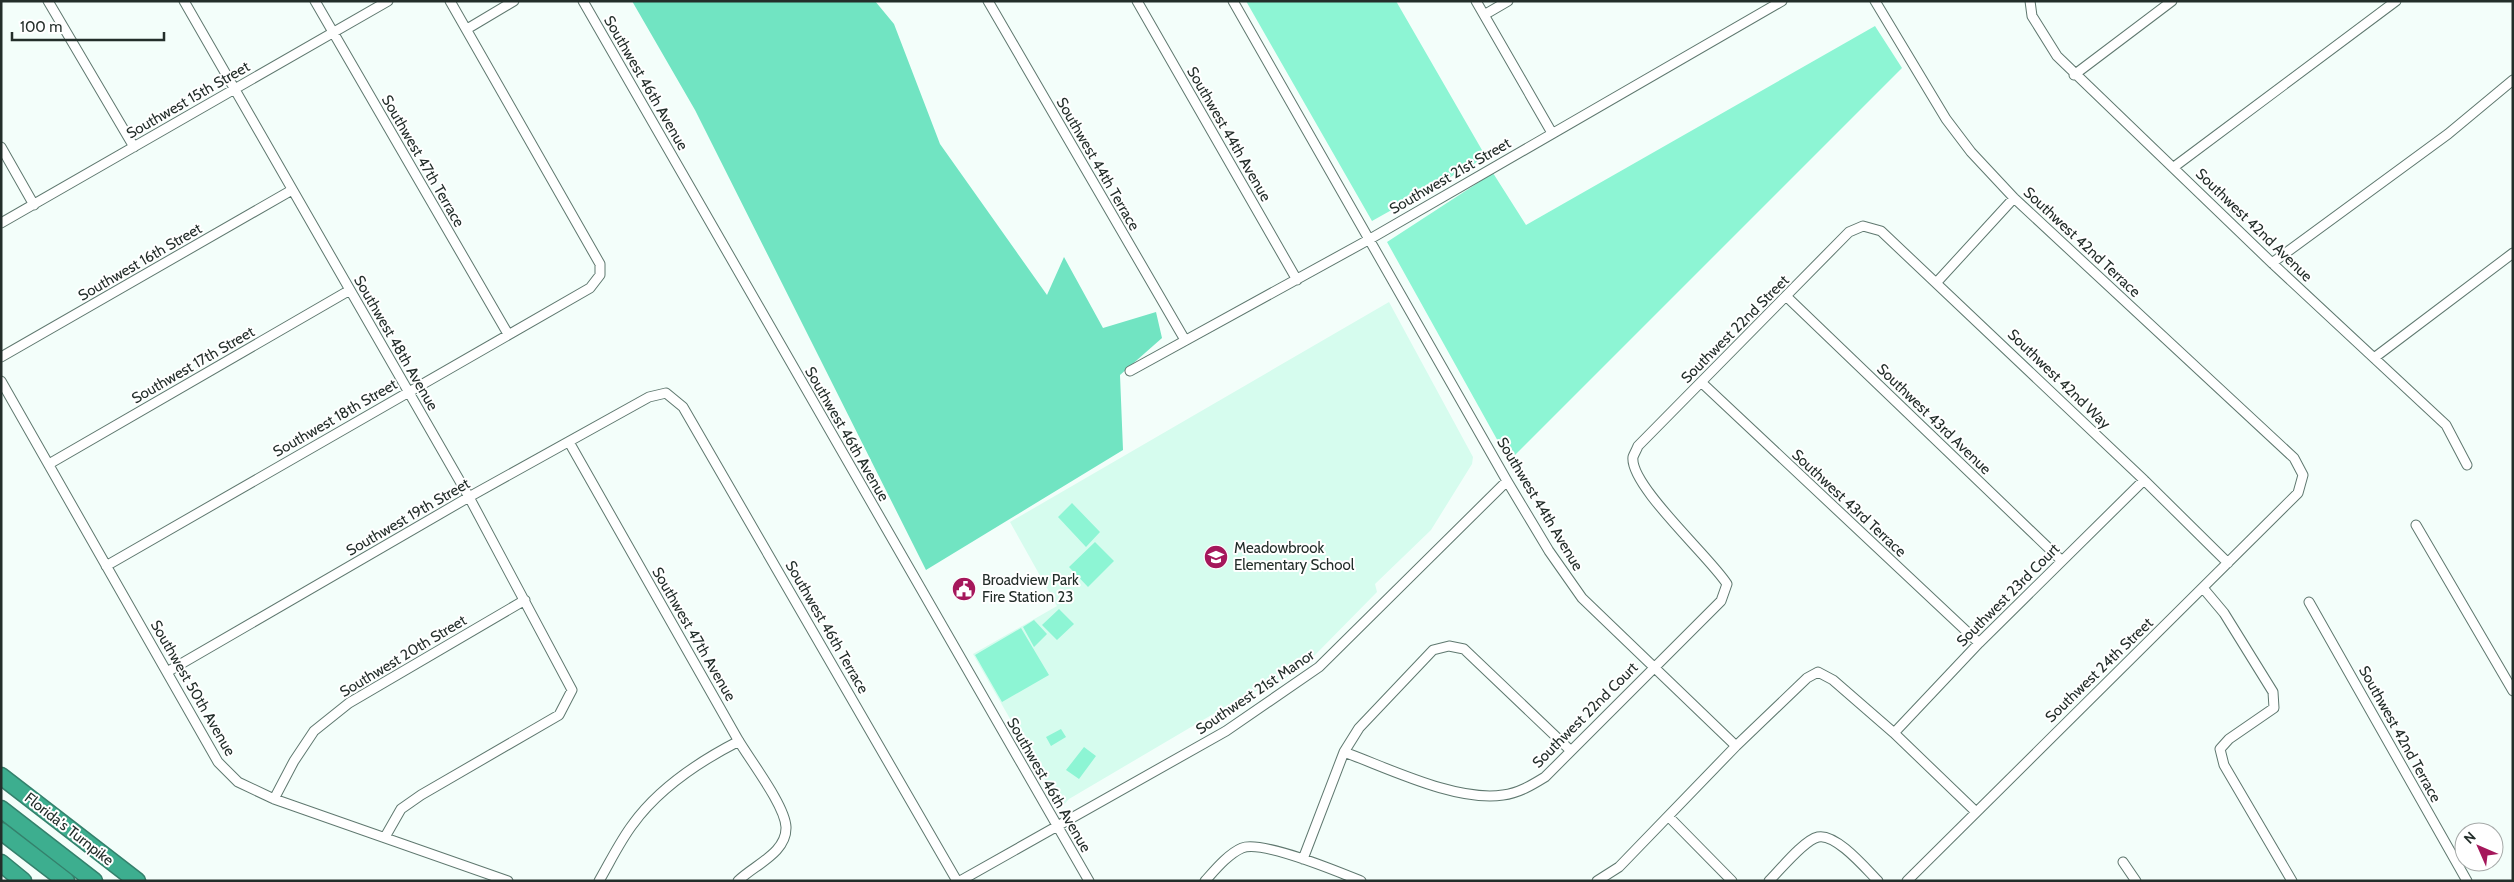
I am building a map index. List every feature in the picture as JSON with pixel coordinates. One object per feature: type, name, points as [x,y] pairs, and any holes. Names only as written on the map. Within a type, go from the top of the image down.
[{"type":"highway","name":"Florida's Turnpike","points":[[1,776],[137,881]]},
{"type":"highway","points":[[1,809],[94,881]]},
{"type":"highway","points":[[1,831],[66,881]]},
{"type":"highway","points":[[1,863],[23,881]]},
{"type":"street","points":[[48,1],[134,147]]},
{"type":"street","name":"Southwest 48th Avenue","points":[[184,1],[469,497],[572,690],[568,701],[558,715],[421,795],[401,809],[385,838]]},
{"type":"street","name":"Southwest 47th Terrace","points":[[315,1],[508,334]]},
{"type":"street","name":"Southwest 15th Street","points":[[1,224],[388,1]]},
{"type":"street","points":[[450,1],[468,28],[514,1]]},
{"type":"street","name":"Southwest 46th Avenue","points":[[583,1],[1089,881]]},
{"type":"street","name":"Southwest 44th Terrace","points":[[988,1],[1185,340]]},
{"type":"street","name":"Southwest 44th Avenue","points":[[1137,1],[1297,280]]},
{"type":"street","name":"Southwest 44th Avenue","points":[[1233,1],[1507,481],[1549,551],[1582,598],[1736,746]]},
{"type":"street","points":[[1476,1],[1552,133]]},
{"type":"street","points":[[1484,14],[1508,1]]},
{"type":"street","name":"Southwest 21st Street","points":[[1130,371],[1370,239],[1782,1]]},
{"type":"street","name":"Southwest 42nd Terrace","points":[[1875,1],[1946,120],[1971,152],[2014,198],[2294,458],[2303,475]]},
{"type":"street","name":"Southwest 42nd Avenue","points":[[2030,1],[2032,16],[2056,56],[2074,75],[2174,167],[2272,263],[2446,425],[2467,465]]},
{"type":"street","points":[[2074,75],[2172,1]]},
{"type":"street","points":[[2174,167],[2396,1]]},
{"type":"street","name":"Southwest 18th Street","points":[[106,566],[590,288],[600,275],[600,264],[468,28]]},
{"type":"street","points":[[2272,263],[2448,134],[2513,80]]},
{"type":"street","points":[[1,147],[34,205]]},
{"type":"street","name":"Southwest 16th Street","points":[[1,357],[292,190]]},
{"type":"street","points":[[1937,282],[2014,198]]},
{"type":"street","name":"Southwest 42nd Way","points":[[1863,226],[1881,231],[1937,282],[2228,563]]},
{"type":"street","name":"Southwest 22nd Street","points":[[1727,584],[1718,570],[1673,524],[1635,471],[1633,457],[1638,446],[1849,232],[1863,226]]},
{"type":"street","points":[[2374,358],[2513,253]]},
{"type":"street","name":"Southwest 17th Street","points":[[49,464],[350,290]]},
{"type":"street","name":"Southwest 43rd Avenue","points":[[1787,297],[2062,561]]},
{"type":"street","name":"Southwest 50th Avenue","points":[[1,381],[218,762],[238,782],[274,799],[508,881]]},
{"type":"street","name":"Southwest 43rd Terrace","points":[[1701,382],[1979,643]]},
{"type":"street","name":"Southwest 19th Street","points":[[167,672],[469,497],[648,397],[666,392]]},
{"type":"street","name":"Southwest 46th Terrace","points":[[666,392],[683,407],[958,881]]},
{"type":"street","name":"Southwest 47th Avenue","points":[[569,442],[739,741],[782,810],[786,826],[784,840],[777,851],[738,881]]},
{"type":"street","name":"Southwest 24th Street","points":[[1907,881],[1975,811],[2298,493],[2303,475]]},
{"type":"street","name":"Southwest 23rd Court","points":[[1894,733],[1979,643],[2144,480]]},
{"type":"street","name":"Southwest 21st Manor","points":[[1057,827],[1226,731],[1319,667],[1507,481]]},
{"type":"street","points":[[2416,525],[2513,691]]},
{"type":"street","name":"Southwest 22nd Court","points":[[1344,752],[1424,782],[1469,795],[1503,796],[1524,790],[1545,776],[1652,667],[1721,601],[1727,584]]},
{"type":"street","points":[[2203,588],[2224,613],[2273,692],[2274,708],[2229,739],[2220,749],[2224,765],[2292,881]]},
{"type":"street","name":"Southwest 20th Street","points":[[274,799],[294,761],[314,732],[349,702],[525,600]]},
{"type":"street","name":"Southwest 42nd Terrace","points":[[2309,602],[2467,881]]},
{"type":"street","points":[[1303,859],[1344,752],[1359,728],[1433,650],[1449,646],[1464,649],[1570,750]]},
{"type":"street","points":[[1597,881],[1619,867],[1736,746],[1808,678],[1818,672],[1834,680],[1894,733],[1975,811]]},
{"type":"street","points":[[600,881],[633,824],[659,795],[706,759],[739,741]]},
{"type":"street","points":[[1668,817],[1732,881]]},
{"type":"street","points":[[958,881],[1057,827]]},
{"type":"street","points":[[1769,881],[1807,843],[1818,837],[1834,840],[1878,881]]},
{"type":"street","points":[[1205,881],[1222,862],[1243,847],[1266,849],[1303,859],[1361,881]]},
{"type":"street","points":[[2123,862],[2136,881]]},
{"type":"shaded area","name":"Meadowbrook Elementary School","points":[[1389,302],[1473,457],[1472,464],[1431,530],[1375,584],[1377,592],[1314,656],[1274,687],[1259,690],[1242,697],[1069,799],[1061,808],[973,654],[1057,606],[1010,522]]},
{"type":"green space","points":[[632,1],[875,1],[894,24],[940,144],[1047,295],[1064,257],[1103,328],[1156,312],[1162,338],[1120,375],[1123,450],[926,570],[695,110]]},
{"type":"green space","points":[[1246,1],[1396,1],[1486,157],[1372,221]]},
{"type":"green space","points":[[1875,26],[1902,68],[1509,461],[1387,242],[1493,173],[1526,225]]},
{"type":"green space","points":[[1072,503],[1100,532],[1086,547],[1058,517]]},
{"type":"green space","points":[[1095,542],[1114,561],[1088,587],[1069,567]]},
{"type":"green space","points":[[1059,609],[1074,624],[1057,640],[1042,625]]},
{"type":"green space","points":[[1034,620],[1047,634],[1034,647],[1023,627]]},
{"type":"green space","points":[[1021,628],[1049,675],[1002,702],[975,655]]},
{"type":"green space","points":[[1061,729],[1066,737],[1051,746],[1046,737]]},
{"type":"green space","points":[[1084,747],[1096,756],[1079,779],[1066,770]]},
{"type":"place","name":"Meadowbrook Elementary School","points":[[1216,557]]},
{"type":"place","name":"Broadview Park Fire Station 23","points":[[964,589]]}]
